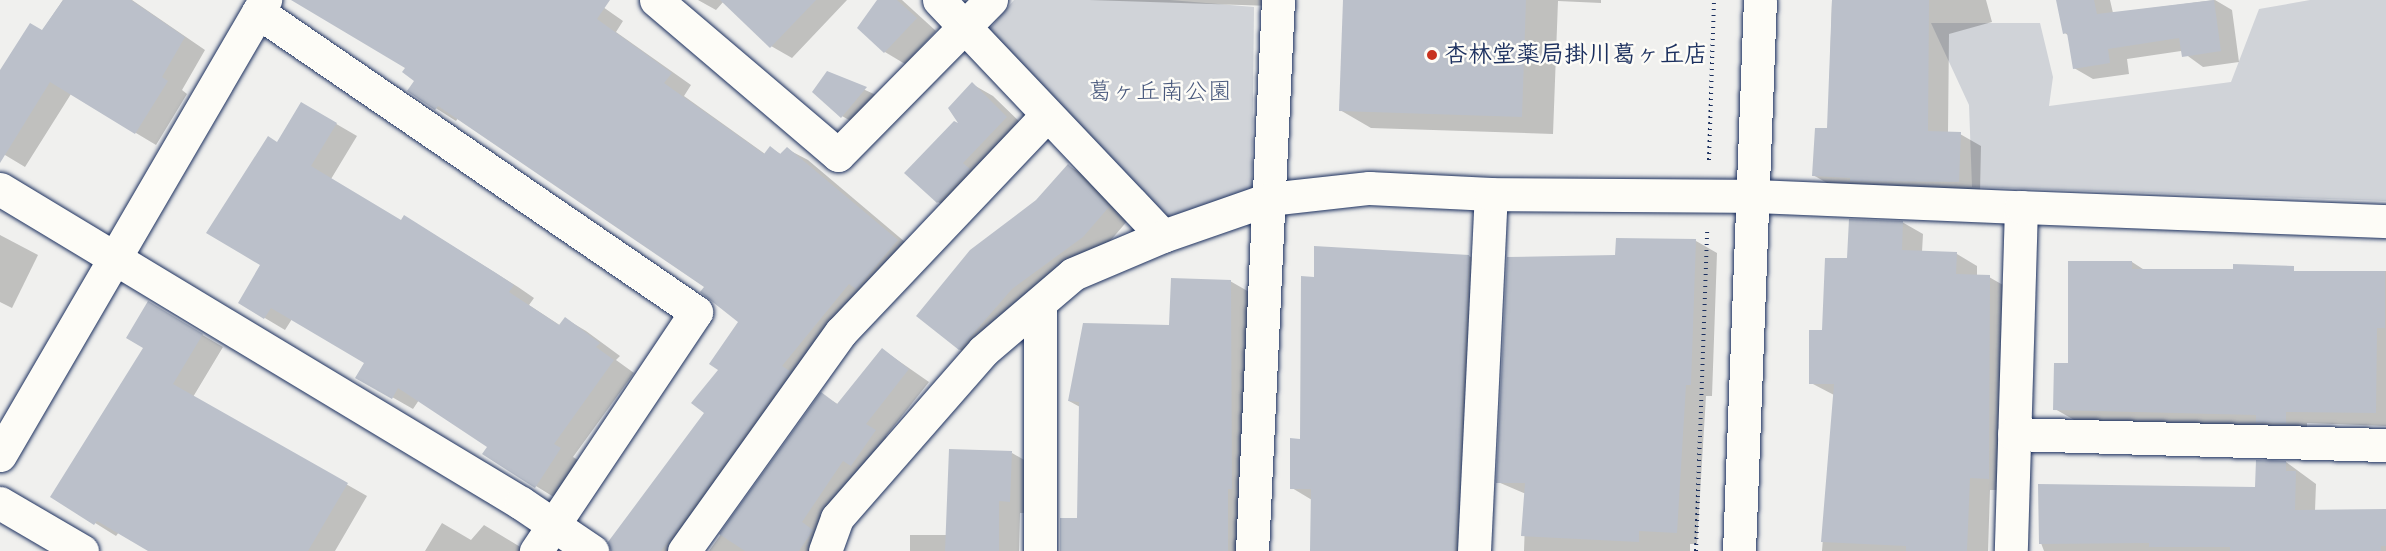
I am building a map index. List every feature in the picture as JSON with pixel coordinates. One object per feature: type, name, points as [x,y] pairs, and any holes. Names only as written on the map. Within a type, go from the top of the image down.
[{"type":"street","points":[[656,0],[838,155],[991,0]]},
{"type":"street","points":[[939,0],[963,28],[1163,236]]},
{"type":"street","points":[[1252,551],[1278,0]]},
{"type":"street","points":[[1739,551],[1755,196],[1760,0]]},
{"type":"street","points":[[0,455],[261,6],[696,312],[536,551]]},
{"type":"street","points":[[684,551],[841,332],[1047,115]]},
{"type":"street","points":[[825,551],[837,518],[982,351],[1073,274],[1163,236],[1269,198],[1370,188],[1491,194],[1755,196],[2386,221]]},
{"type":"street","points":[[0,189],[115,256],[554,523],[592,551]]},
{"type":"street","points":[[1474,551],[1491,194]]},
{"type":"street","points":[[2011,551],[2020,207]]},
{"type":"street","points":[[1040,303],[1040,551]]},
{"type":"street","points":[[2014,434],[2386,445]]},
{"type":"street","points":[[0,503],[82,551]]},
{"type":"path","points":[[1696,551],[1714,0]]},
{"type":"green space","name":"葛ヶ丘南公園","points":[[1014,0],[1170,0],[1254,7],[1252,190],[1158,230],[987,32]]},
{"type":"green space","points":[[2310,0],[2386,0],[2386,201],[1972,187],[1969,105],[1931,23],[2040,23],[2053,77],[2049,106],[2231,82],[2259,9]]},
{"type":"building","points":[[63,0],[131,0],[185,37],[162,77],[168,81],[135,134],[50,82],[0,163],[0,70],[30,23],[42,30]]},
{"type":"building","points":[[291,0],[610,0],[597,19],[672,73],[664,83],[764,154],[770,146],[780,154],[787,147],[898,240],[856,289],[849,284],[782,366],[790,371],[661,551],[611,551],[608,542],[704,413],[691,403],[718,370],[709,364],[738,322],[700,292],[704,287],[438,106],[435,110],[407,91],[414,81],[402,72],[405,68]]},
{"type":"building","points":[[720,0],[816,0],[770,48]]},
{"type":"building","points":[[877,0],[897,0],[917,18],[884,53],[857,28]]},
{"type":"building","name":"杏林堂薬局掛川葛ヶ丘店","points":[[1343,0],[1526,0],[1522,117],[1339,111]]},
{"type":"building","points":[[1832,0],[1929,0],[1928,131],[1961,132],[1959,182],[1850,181],[1850,178],[1812,176],[1815,128],[1827,128]]},
{"type":"building","points":[[2056,0],[2094,0],[2097,14],[2214,0],[2221,51],[2182,57],[2179,38],[2108,49],[2110,63],[2073,69],[2067,33],[2063,34]]},
{"type":"building","points":[[827,71],[867,87],[841,118],[812,92]]},
{"type":"building","points":[[972,82],[1007,117],[963,163],[970,169],[937,203],[904,173],[954,121],[958,123],[948,108]]},
{"type":"building","points":[[301,102],[337,123],[311,166],[401,220],[404,215],[496,273],[514,285],[509,292],[559,325],[565,317],[600,343],[596,347],[614,360],[554,444],[561,448],[535,488],[482,454],[487,447],[398,388],[392,399],[355,378],[364,363],[271,308],[264,319],[238,303],[260,265],[206,233],[268,136],[277,142]]},
{"type":"building","points":[[1068,164],[1109,207],[1083,237],[1012,289],[959,350],[916,316],[970,250],[1036,200]]},
{"type":"building","points":[[1849,219],[1903,221],[1902,250],[1957,252],[1956,274],[1990,275],[1989,479],[1970,478],[1967,551],[1906,551],[1906,546],[1821,542],[1834,384],[1809,384],[1809,330],[1822,330],[1825,258],[1847,258]]},
{"type":"building","points":[[1616,238],[1696,239],[1691,385],[1686,385],[1677,533],[1639,531],[1639,542],[1521,536],[1525,483],[1496,483],[1507,257],[1615,255]]},
{"type":"building","points":[[1314,246],[1469,255],[1455,551],[1310,551],[1311,489],[1290,489],[1290,438],[1300,439],[1301,276],[1314,277]]},
{"type":"building","points":[[2068,261],[2132,261],[2132,269],[2233,269],[2233,264],[2294,266],[2294,271],[2385,271],[2385,328],[2377,328],[2376,413],[2286,412],[2286,423],[2256,422],[2256,415],[2053,410],[2054,363],[2068,363]]},
{"type":"building","points":[[1171,278],[1231,280],[1232,489],[1228,489],[1228,551],[1060,551],[1060,518],[1077,518],[1079,402],[1068,401],[1083,323],[1169,325]]},
{"type":"building","points":[[148,301],[203,334],[173,384],[348,483],[308,551],[148,551],[97,521],[94,525],[50,497],[143,348],[126,338]]},
{"type":"building","points":[[882,348],[909,369],[866,424],[876,430],[851,466],[843,461],[802,522],[813,530],[799,551],[745,551],[719,534],[821,392],[837,404]]},
{"type":"building","points":[[949,449],[1012,451],[1010,502],[999,501],[999,551],[945,551]]},
{"type":"building","points":[[2256,460],[2286,461],[2286,471],[2296,471],[2295,510],[2386,509],[2386,546],[2381,546],[2381,551],[2230,551],[2230,547],[2149,547],[2149,543],[2039,544],[2038,484],[2255,487]]},
{"type":"place","name":"杏林堂薬局掛川葛ヶ丘店","points":[[1432,55]]}]
